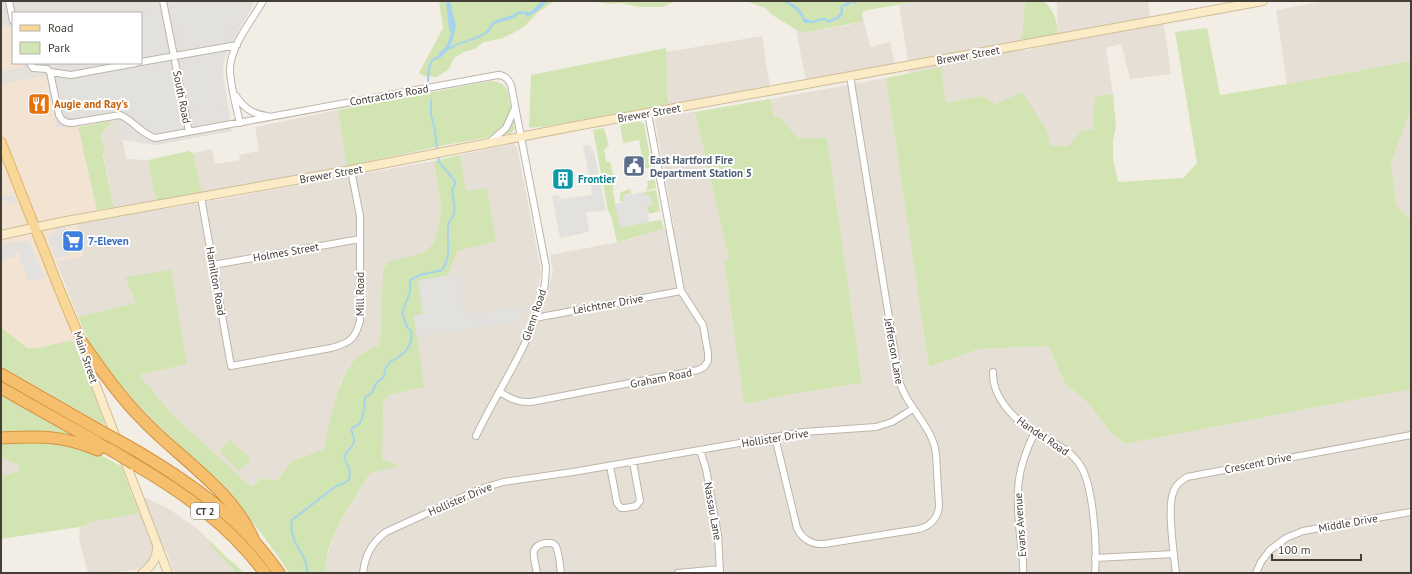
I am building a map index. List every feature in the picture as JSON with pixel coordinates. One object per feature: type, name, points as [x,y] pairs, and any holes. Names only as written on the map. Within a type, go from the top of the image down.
[{"type":"highway","points":[[81,341],[115,389],[134,412],[158,436],[205,477],[231,505],[246,525],[255,542]]},
{"type":"highway","name":"CT 2","points":[[1,374],[128,446],[168,470],[194,488],[227,514],[255,542],[279,573]]},
{"type":"highway","name":"CT 2","points":[[1,388],[183,494],[216,521],[240,544],[264,573]]},
{"type":"highway","points":[[1,438],[40,436],[56,437],[87,445],[112,454]]},
{"type":"main road","name":"Brewer Street","points":[[1,235],[648,113],[1263,1]]},
{"type":"main road","name":"Main Street","points":[[1,142],[81,341],[90,371],[168,573]]},
{"type":"main road","points":[[142,573],[154,560],[157,552],[156,545]]},
{"type":"street","points":[[8,1],[12,17]]},
{"type":"street","name":"South Road","points":[[163,1],[189,132]]},
{"type":"street","points":[[240,123],[233,92],[230,69],[237,45],[263,1]]},
{"type":"street","points":[[142,62],[175,59],[237,45]]},
{"type":"street","points":[[31,64],[33,68],[46,69],[50,72],[71,75],[131,64]]},
{"type":"street","name":"Contractors Road","points":[[50,72],[59,115],[63,121],[67,123],[120,115],[144,133],[155,138],[504,76],[509,81],[521,137]]},
{"type":"street","name":"Jefferson Lane","points":[[775,437],[797,528],[806,540],[814,544],[824,544],[919,529],[933,521],[938,514],[939,506],[935,446],[930,435],[903,394],[898,380],[850,76]]},
{"type":"street","points":[[233,92],[243,106],[248,110],[256,114],[272,117]]},
{"type":"street","points":[[489,143],[506,128],[515,108]]},
{"type":"street","name":"Graham Road","points":[[499,392],[515,400],[531,402],[698,370],[704,367],[708,361],[708,353],[702,325],[681,291],[648,113]]},
{"type":"street","name":"Glenn Road","points":[[476,436],[486,414],[520,354],[535,318],[545,288],[546,267],[521,137]]},
{"type":"street","name":"Mill Road","points":[[231,366],[343,345],[352,340],[357,332],[360,321],[360,216],[351,170]]},
{"type":"street","name":"Hamilton Road","points":[[201,197],[231,366]]},
{"type":"street","name":"Holmes Street","points":[[213,265],[360,240]]},
{"type":"street","name":"Leichtner Drive","points":[[535,318],[681,291]]},
{"type":"street","name":"Handel Road","points":[[993,372],[994,388],[999,398],[1017,418],[1036,432],[1065,449],[1076,459],[1083,470],[1090,495],[1096,558],[1095,573]]},
{"type":"street","name":"Hollister Drive","points":[[363,573],[365,559],[368,552],[375,542],[386,532],[480,489],[510,481],[610,466],[775,437],[808,432],[876,427],[892,422],[913,409]]},
{"type":"street","name":"Evans Avenue","points":[[1023,573],[1018,507],[1018,486],[1023,461],[1036,432]]},
{"type":"street","name":"Crescent Drive","points":[[1176,573],[1171,505],[1173,492],[1178,483],[1187,477],[1411,435]]},
{"type":"street","name":"Nassau Lane","points":[[700,450],[706,469],[718,536],[720,571]]},
{"type":"street","points":[[610,466],[617,504],[621,508],[637,506],[640,501],[633,462]]},
{"type":"street","name":"Middle Drive","points":[[1256,573],[1261,562],[1270,550],[1286,538],[1303,531],[1411,512]]},
{"type":"street","points":[[537,573],[534,548],[538,544],[550,542],[556,547],[561,573]]},
{"type":"street","points":[[1096,558],[1174,554]]},
{"type":"street","points":[[678,573],[720,571]]},
{"type":"shaded area","points":[[1,1],[255,1],[228,50],[224,62],[223,73],[232,131],[157,145],[121,140],[118,118],[57,128],[46,76],[1,84],[1,71],[24,67],[23,64],[142,64],[142,12],[12,12],[12,32],[10,26],[1,27]]},
{"type":"shaded area","points":[[1,1],[5,1],[8,17],[1,18]]},
{"type":"shaded area","points":[[171,1],[248,1],[232,26],[220,68],[220,111],[194,115]]},
{"type":"shaded area","points":[[921,1],[1025,1],[1022,38],[1025,51],[1058,42],[1057,1],[1148,1],[1150,17],[1164,25],[1171,74],[1130,79],[1121,44],[1106,48],[1113,94],[1096,96],[1095,129],[1082,130],[1068,146],[1051,146],[1047,131],[982,96],[946,103],[941,68],[910,73],[899,5]]},
{"type":"shaded area","points":[[1326,1],[1411,1],[1411,61],[1287,84],[1276,10]]},
{"type":"shaded area","points":[[160,8],[181,125],[154,134],[131,117],[118,111],[67,119],[55,72],[48,65],[44,64],[142,64],[142,12],[139,12]]},
{"type":"shaded area","points":[[862,13],[870,47],[890,42],[895,64],[806,81],[796,30],[800,32],[807,32],[849,25],[862,21]]},
{"type":"shaded area","points":[[10,25],[12,32],[12,64],[24,64],[25,67],[1,71],[1,27]]},
{"type":"shaded area","points":[[762,36],[770,87],[668,107],[666,52]]},
{"type":"shaded area","points":[[46,76],[57,128],[77,124],[97,210],[94,221],[77,224],[83,256],[56,261],[47,267],[77,340],[38,348],[27,348],[1,327],[1,84]]},
{"type":"shaded area","points":[[886,78],[929,367],[979,349],[1048,346],[1065,383],[1090,405],[1110,432],[1125,444],[1411,389],[1411,573],[325,573],[325,563],[336,528],[370,473],[384,401],[389,395],[424,387],[411,313],[418,280],[446,278],[458,251],[472,246],[487,189],[466,191],[460,155],[513,144],[517,147],[541,271],[537,297],[527,325],[544,307],[553,271],[550,255],[629,240],[651,231],[674,227],[655,120],[661,116],[695,112],[729,259],[724,260],[744,404],[786,395],[862,383],[827,138],[798,138],[780,117],[774,118],[770,99]]},
{"type":"shaded area","points":[[338,110],[347,166],[202,193],[193,153],[212,149],[215,164],[240,160],[239,155],[259,151],[255,127]]},
{"type":"shaded area","points":[[1411,113],[1411,220],[1396,205],[1391,163],[1408,116]]},
{"type":"shaded area","points":[[119,120],[126,159],[148,160],[156,201],[114,207],[100,137],[110,124],[110,121]]},
{"type":"shaded area","points":[[589,145],[594,151],[606,210],[586,213],[589,232],[560,238],[552,196],[559,195],[560,199],[591,195],[592,192],[583,146]]},
{"type":"shaded area","points":[[434,161],[441,207],[439,226],[434,242],[425,252],[388,262],[383,269],[380,345],[362,353],[350,365],[340,383],[324,449],[292,461],[277,481],[262,478],[251,487],[172,414],[138,375],[187,364],[126,278],[136,303],[78,317],[56,261],[83,256],[77,224]]},
{"type":"shaded area","points":[[644,192],[645,197],[651,196],[652,205],[647,207],[649,222],[620,227],[615,204],[624,201],[623,196]]},
{"type":"shaded area","points":[[1,195],[10,197],[15,196],[17,204],[1,200]]},
{"type":"shaded area","points":[[65,226],[67,233],[65,234],[68,249],[67,251],[69,255],[56,258],[47,236],[54,233],[56,228]]},
{"type":"shaded area","points":[[27,241],[30,244],[44,277],[29,282],[18,254],[22,251],[15,253],[15,257],[1,260],[1,246],[3,249],[2,244]]},
{"type":"shaded area","points":[[459,274],[465,315],[525,306],[526,311],[521,312],[522,321],[417,337],[414,316],[423,314],[418,280]]},
{"type":"shaded area","points":[[1,458],[19,465],[18,471],[1,476]]},
{"type":"shaded area","points":[[146,498],[169,509],[195,527],[208,539],[212,548],[237,573],[174,573],[166,550],[154,552],[148,561],[141,567],[134,570],[88,573],[79,539],[80,527],[85,526],[88,523],[139,513],[135,501]]},
{"type":"green space","points":[[439,1],[555,1],[538,12],[521,29],[503,38],[484,42],[475,49],[464,52],[454,58],[449,69],[437,77],[424,76],[419,73],[443,28]]},
{"type":"green space","points":[[590,1],[675,1],[663,7],[639,7],[621,3],[609,4]]},
{"type":"green space","points":[[746,1],[921,1],[867,10],[862,13],[862,21],[860,22],[800,32],[774,16],[765,8]]},
{"type":"green space","points":[[1025,1],[1044,1],[1055,16],[1058,35],[1023,42]]},
{"type":"green space","points":[[1207,28],[1220,95],[1411,61],[1411,113],[1408,116],[1391,163],[1396,205],[1411,220],[1411,389],[1125,444],[1110,432],[1090,405],[1065,383],[1048,346],[979,349],[929,367],[886,78],[941,67],[946,103],[982,96],[996,104],[1022,92],[1047,131],[1051,146],[1068,146],[1082,130],[1095,129],[1092,121],[1096,96],[1113,94],[1116,126],[1113,141],[1113,159],[1118,182],[1183,178],[1197,163],[1175,32]]},
{"type":"green space","points":[[666,48],[668,104],[548,126],[529,128],[531,75]]},
{"type":"green space","points":[[491,81],[504,85],[507,89],[515,129],[511,133],[440,146],[347,166],[338,110]]},
{"type":"green space","points":[[770,99],[774,118],[780,117],[798,138],[827,138],[862,383],[786,395],[744,404],[724,260],[729,259],[695,112]]},
{"type":"green space","points":[[110,121],[110,124],[100,137],[105,148],[103,156],[114,207],[97,210],[78,127]]},
{"type":"green space","points":[[640,121],[644,124],[652,168],[644,168],[639,140],[623,143],[620,125]]},
{"type":"green space","points":[[604,128],[609,146],[604,149],[606,162],[610,162],[614,177],[613,192],[620,227],[661,220],[664,229],[617,242],[611,216],[608,211],[593,130]]},
{"type":"green space","points":[[189,151],[193,153],[202,193],[156,201],[148,160]]},
{"type":"green space","points":[[460,155],[466,191],[487,188],[496,241],[458,251],[447,276],[418,281],[423,315],[414,316],[424,387],[389,395],[384,401],[383,406],[382,459],[400,466],[370,473],[334,533],[326,560],[325,573],[289,573],[265,538],[226,491],[131,398],[115,379],[100,360],[78,317],[136,303],[125,277],[171,270],[187,364],[139,375],[172,414],[251,487],[262,478],[277,481],[292,461],[324,449],[336,396],[347,371],[354,361],[363,353],[380,345],[383,269],[388,262],[425,252],[434,242],[439,226],[441,207],[434,161]]},
{"type":"green space","points":[[647,181],[655,181],[656,188],[645,191],[648,186]]},
{"type":"green space","points":[[630,189],[631,193],[623,196],[624,201],[620,201],[621,192]]},
{"type":"green space","points":[[656,190],[660,211],[649,214],[647,207],[650,196],[645,196],[644,192]]},
{"type":"green space","points":[[1,327],[27,348],[38,348],[73,340],[106,426],[1,366]]},
{"type":"green space","points":[[1,395],[74,437],[37,432],[1,433]]},
{"type":"green space","points":[[230,440],[251,459],[239,471],[219,451]]},
{"type":"green space","points":[[36,441],[68,443],[91,450],[121,466],[139,513],[88,523],[85,526],[1,539],[1,476],[18,471],[19,465],[1,458],[1,444]]},
{"type":"green space","points":[[208,539],[244,573],[237,573],[212,548]]},
{"type":"water","points":[[446,1],[450,1],[456,26],[450,47],[485,32],[496,20],[519,11],[530,12],[541,2],[548,1],[527,17],[525,14],[519,14],[514,18],[494,24],[489,32],[479,38],[458,45],[447,51],[440,58],[432,62],[429,82],[427,82],[430,63],[447,45],[451,33],[449,29]]},
{"type":"water","points":[[782,1],[789,2],[796,6],[804,18],[812,21],[822,18],[829,20],[836,17],[841,12],[840,7],[847,2],[859,1],[855,4],[852,2],[843,7],[843,13],[840,18],[829,23],[823,20],[813,23],[804,23],[796,10]]},
{"type":"waterway","points":[[431,100],[431,115],[435,130],[437,150]]},
{"type":"waterway","points":[[307,573],[305,560],[293,536],[292,520],[336,486],[349,480],[350,472],[344,456],[354,441],[351,430],[359,424],[362,419],[365,397],[372,392],[379,380],[384,377],[388,364],[405,352],[410,343],[411,331],[407,327],[402,313],[410,292],[410,280],[420,275],[442,270],[447,260],[448,226],[454,214],[452,189],[455,185],[455,181],[439,162],[438,155]]},
{"type":"place","name":"Augie and Ray's","points":[[39,104]]},
{"type":"place","name":"East Hartford Fire Department Station 5","points":[[634,166]]},
{"type":"place","name":"Frontier","points":[[563,179]]},
{"type":"place","name":"7-Eleven","points":[[73,241]]}]
